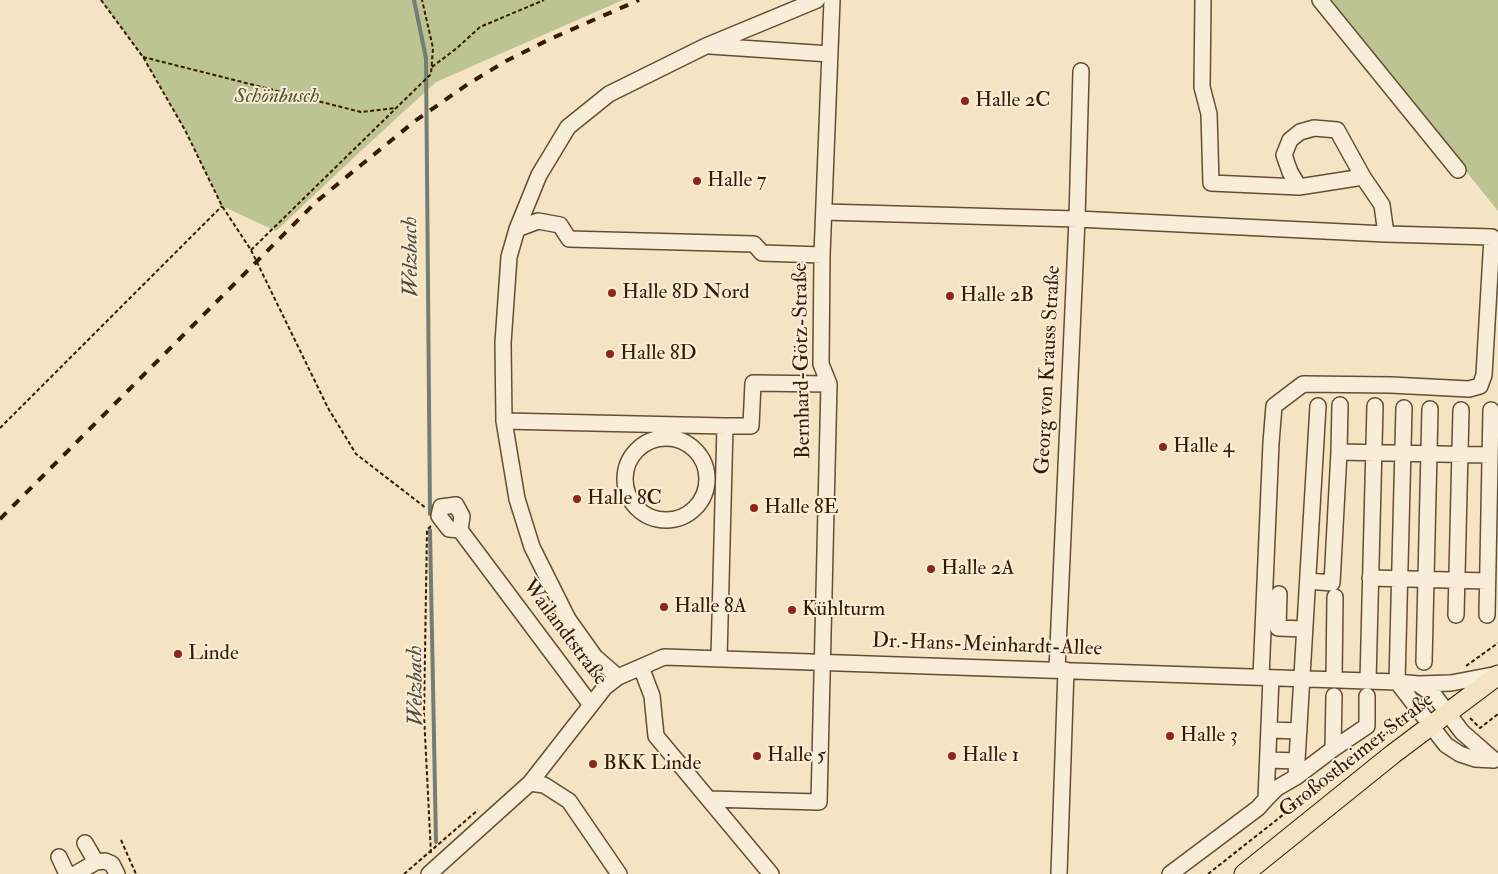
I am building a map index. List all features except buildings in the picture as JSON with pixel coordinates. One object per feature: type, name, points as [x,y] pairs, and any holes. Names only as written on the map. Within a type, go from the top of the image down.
[{"type":"main road","name":"Großostheimer Straße","points":[[1244,874],[1393,754],[1498,675]]},
{"type":"street","points":[[618,677],[595,657],[568,619],[532,547],[517,500],[504,421],[503,333],[509,256],[517,229],[539,175],[568,127],[609,94],[706,46],[817,0]]},
{"type":"street","points":[[1203,0],[1202,86],[1209,114],[1211,184],[1299,187],[1363,178]]},
{"type":"street","points":[[1320,0],[1458,170]]},
{"type":"street","name":"Bernhard-Götz-Straße","points":[[709,799],[818,802],[829,384],[821,364],[822,255],[832,5]]},
{"type":"street","points":[[706,46],[830,54]]},
{"type":"street","name":"Georg von Krauss Straße","points":[[1059,874],[1061,670],[1081,71]]},
{"type":"street","points":[[1299,187],[1290,172],[1284,155],[1290,140],[1300,132],[1314,128],[1337,130],[1363,178],[1382,205],[1386,234]]},
{"type":"street","points":[[824,212],[1077,219],[1386,234],[1492,236],[1484,375],[1480,386],[1470,389],[1390,385],[1303,384],[1274,406],[1271,443],[1266,678],[1266,799]]},
{"type":"street","points":[[517,229],[538,221],[560,225],[569,239],[754,244],[762,253],[822,255]]},
{"type":"street","points":[[504,421],[751,426],[753,383],[829,384]]},
{"type":"street","points":[[1308,581],[1332,583],[1340,405]]},
{"type":"street","points":[[1296,777],[1318,406]]},
{"type":"street","points":[[1368,681],[1374,406]]},
{"type":"street","points":[[1404,408],[1397,682],[1446,744],[1460,754],[1475,759],[1494,760],[1462,732],[1434,695],[1418,684]]},
{"type":"street","points":[[1424,662],[1430,409]]},
{"type":"street","points":[[1456,615],[1461,410]]},
{"type":"street","points":[[1486,615],[1491,410]]},
{"type":"street","points":[[719,658],[725,426]]},
{"type":"street","points":[[666,437],[687,443],[704,460],[709,482],[702,503],[685,518],[660,522],[636,510],[624,486],[629,459],[646,443],[666,437]]},
{"type":"street","points":[[1339,452],[1490,455]]},
{"type":"street","name":"Wailandtstraße","points":[[431,873],[530,784],[591,705],[460,530],[462,516],[456,505],[441,507],[439,516],[449,529],[460,530]]},
{"type":"street","points":[[1370,578],[1487,581]]},
{"type":"street","points":[[1279,594],[1278,628],[1305,629]]},
{"type":"street","points":[[1334,680],[1335,598]]},
{"type":"street","name":"Dr.-Hans-Meinhardt-Allee","points":[[591,705],[605,687],[618,677],[664,657],[1418,684],[1451,683],[1498,675]]},
{"type":"street","points":[[641,667],[652,696],[656,736],[771,874]]},
{"type":"street","points":[[1333,748],[1334,696]]},
{"type":"street","points":[[1170,874],[1258,808],[1277,788],[1296,777],[1333,748],[1367,726],[1367,696]]},
{"type":"street","points":[[1270,730],[1299,731]]},
{"type":"street","points":[[1268,760],[1297,761]]},
{"type":"street","points":[[530,784],[544,785],[568,800],[619,874]]},
{"type":"street","points":[[86,844],[96,862]]},
{"type":"street","points":[[59,857],[67,874]]},
{"type":"street","points":[[75,874],[96,862],[105,861],[112,864],[117,874]]},
{"type":"path","points":[[101,0],[143,57],[185,130],[222,206],[251,250],[328,408],[356,454],[420,504]]},
{"type":"path","points":[[251,250],[431,74],[433,48],[422,0]]},
{"type":"path","points":[[432,67],[480,27],[544,0]]},
{"type":"path","points":[[143,57],[361,112],[395,108]]},
{"type":"path","points":[[0,428],[222,206]]},
{"type":"path","points":[[431,873],[424,715],[427,530],[439,516]]},
{"type":"path","points":[[1208,874],[1418,708]]},
{"type":"path","points":[[1474,723],[1480,728],[1498,714]]},
{"type":"path","points":[[404,874],[481,808]]},
{"type":"path","points":[[121,840],[136,874]]},
{"type":"green space","name":"Schönbusch","points":[[101,0],[623,0],[436,82],[276,231],[222,206],[185,130],[143,57]]},
{"type":"green space","points":[[1328,0],[1498,0],[1498,211]]},
{"type":"waterway","name":"Welzbach","points":[[414,0],[426,58],[430,514]]},
{"type":"waterway","name":"Welzbach","points":[[430,530],[436,842]]},
{"type":"railway","points":[[0,519],[317,201],[415,121],[468,84],[506,61],[548,40],[639,0]]},
{"type":"place","name":"Halle 2C","points":[[965,101]]},
{"type":"place","name":"Halle 7","points":[[697,181]]},
{"type":"place","name":"Halle 8D Nord","points":[[612,293]]},
{"type":"place","name":"Halle 2B","points":[[950,296]]},
{"type":"place","name":"Halle 8D","points":[[610,354]]},
{"type":"place","name":"Halle 4","points":[[1163,447]]},
{"type":"place","name":"Halle 8C","points":[[577,499]]},
{"type":"place","name":"Halle 8E","points":[[754,508]]},
{"type":"place","name":"Halle 2A","points":[[931,569]]},
{"type":"place","name":"Halle 8A","points":[[664,607]]},
{"type":"place","name":"Kühlturm","points":[[792,610]]},
{"type":"place","name":"Linde","points":[[178,654]]},
{"type":"place","name":"Halle 3","points":[[1170,736]]},
{"type":"place","name":"Halle 5","points":[[757,756]]},
{"type":"place","name":"Halle 1","points":[[952,756]]},
{"type":"place","name":"BKK Linde","points":[[593,764]]}]
